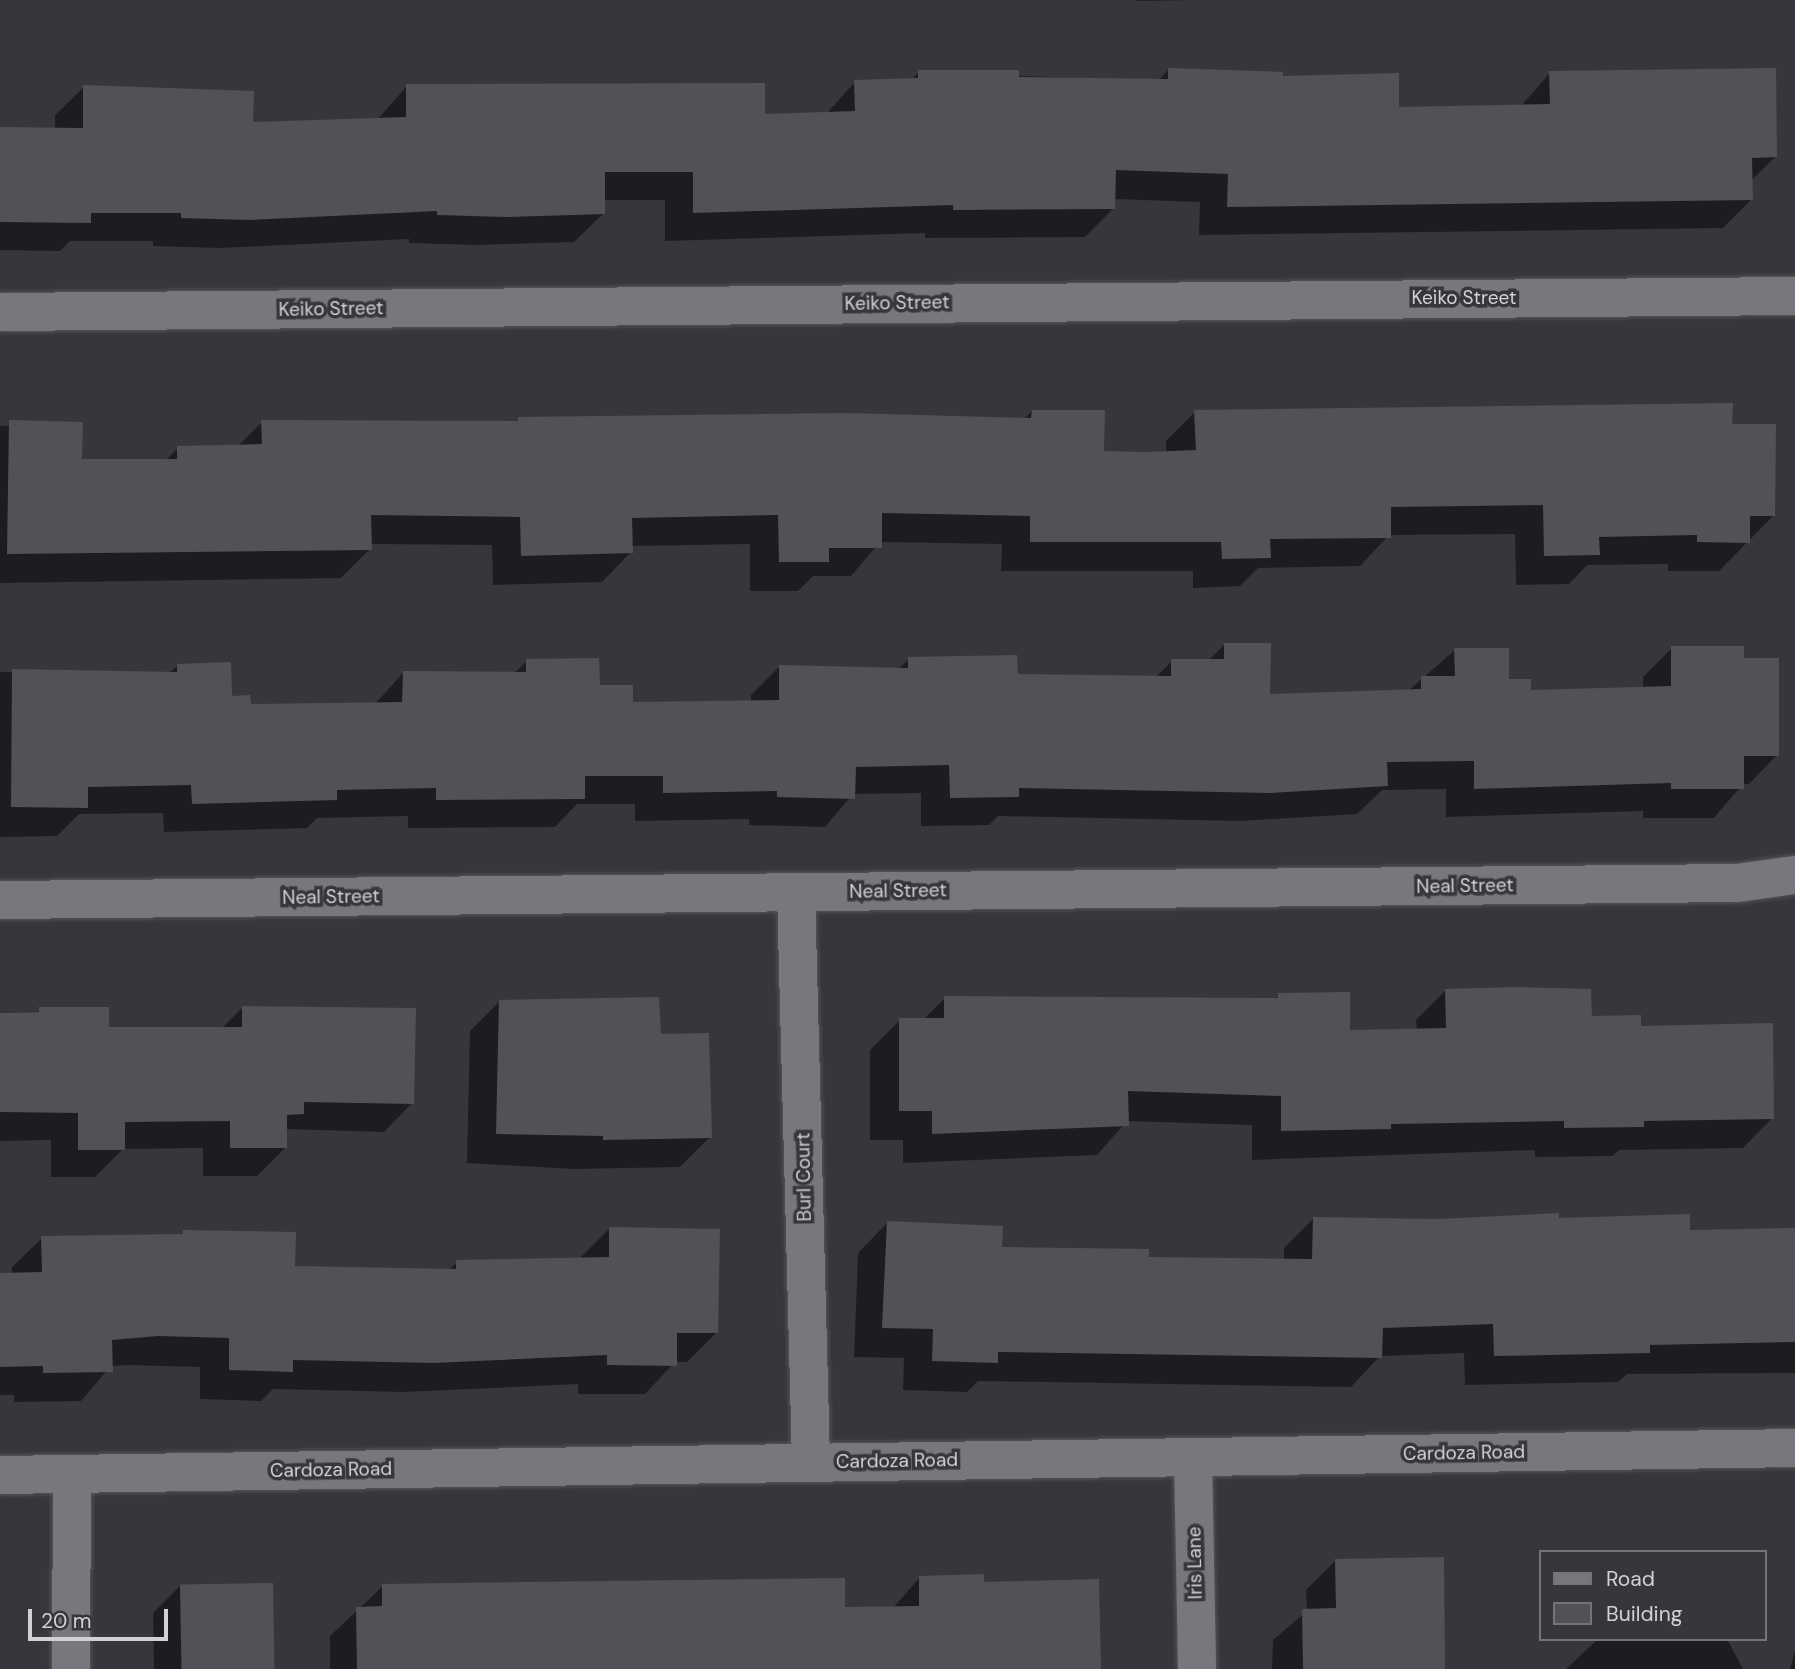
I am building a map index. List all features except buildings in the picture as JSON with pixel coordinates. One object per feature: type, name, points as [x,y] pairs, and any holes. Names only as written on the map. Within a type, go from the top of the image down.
[{"type":"street","name":"Keiko Street","points":[[0,312],[1795,296]]},
{"type":"street","name":"Neal Street","points":[[0,900],[1737,883],[1795,875]]},
{"type":"street","name":"Burl Court","points":[[796,892],[811,1462]]},
{"type":"street","name":"Cardoza Road","points":[[0,1475],[1795,1448]]},
{"type":"street","name":"Iris Lane","points":[[1192,1457],[1197,1669]]},
{"type":"street","points":[[71,1669],[72,1474]]}]
